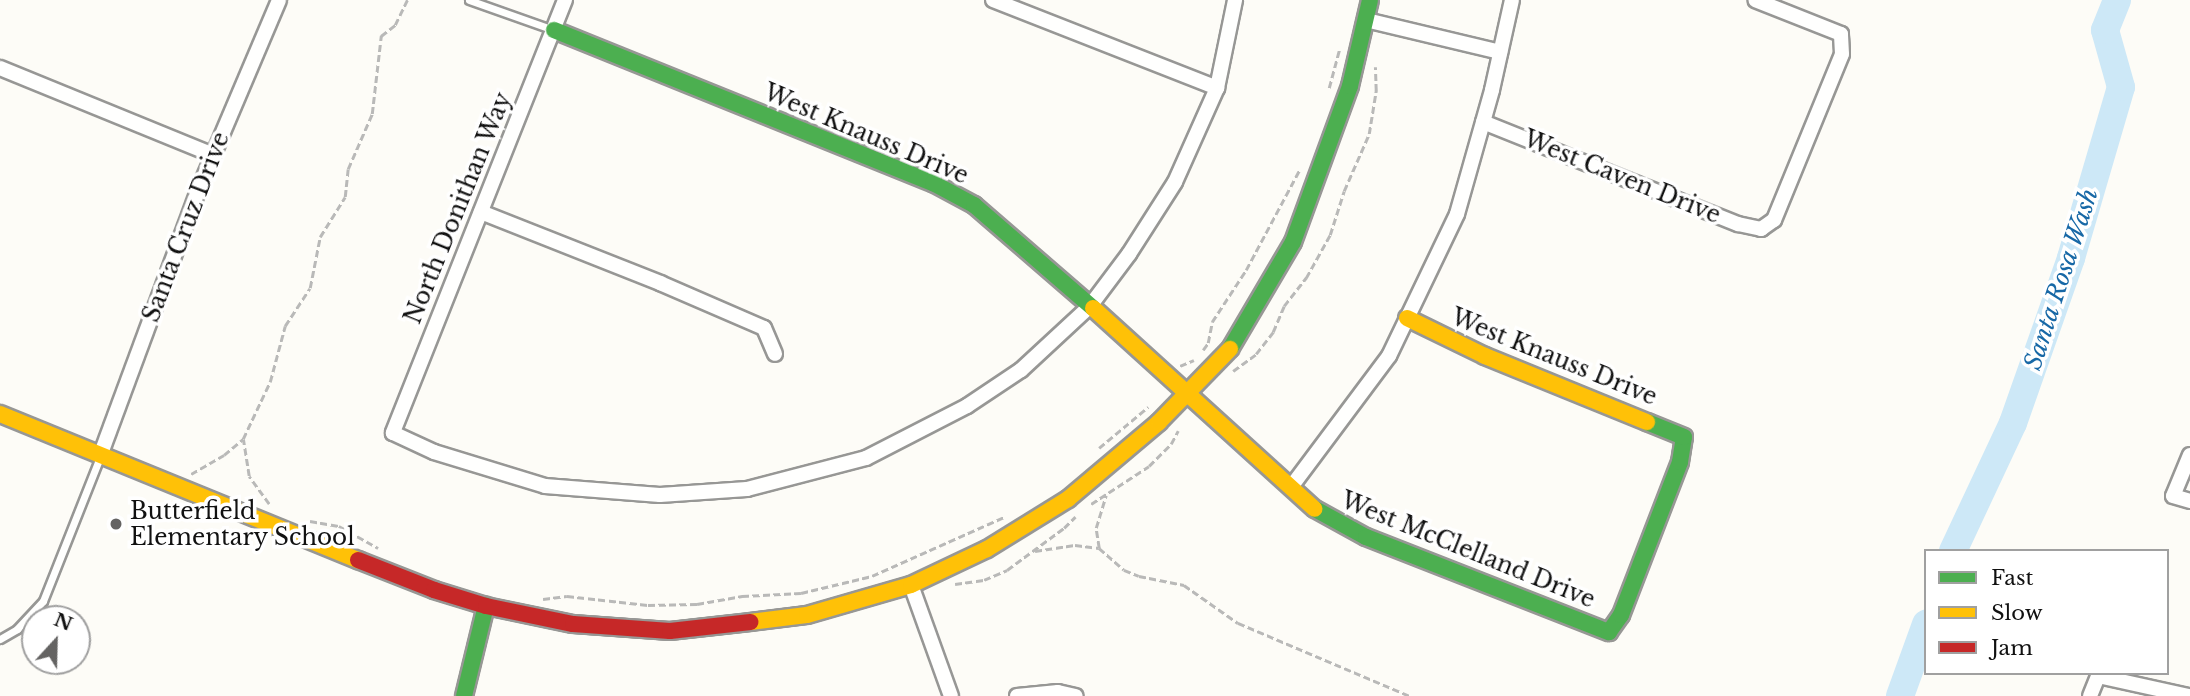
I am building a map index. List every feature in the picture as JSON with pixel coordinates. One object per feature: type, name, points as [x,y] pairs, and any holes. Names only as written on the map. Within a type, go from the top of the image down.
[{"type":"street","name":"Santa Cruz Drive","points":[[100,456],[213,155],[279,0]]},
{"type":"street","name":"North Donithan Way","points":[[565,0],[393,433],[434,452],[545,486],[660,495],[747,489],[866,458],[967,406],[1021,370],[1090,306]]},
{"type":"street","points":[[993,0],[1217,88]]},
{"type":"street","points":[[1090,306],[1129,254],[1175,183],[1217,88],[1236,0]]},
{"type":"street","points":[[0,414],[434,590],[486,606],[573,624],[670,631],[807,615],[911,585],[987,549],[1068,499],[1187,396],[1231,348],[1293,242],[1350,86],[1370,0]]},
{"type":"street","points":[[1291,487],[1389,356],[1457,214],[1483,122],[1512,0]]},
{"type":"street","name":"West Caven Drive","points":[[1483,122],[1738,224],[1761,229],[1774,220],[1842,54],[1841,34],[1755,0]]},
{"type":"street","points":[[1366,20],[1500,51]]},
{"type":"street","name":"West Knauss Drive","points":[[554,30],[933,183],[974,205],[1017,239],[1187,396]]},
{"type":"street","points":[[0,68],[213,155]]},
{"type":"street","points":[[481,212],[622,267],[764,328],[775,354]]},
{"type":"street","name":"West Knauss Drive","points":[[1407,318],[1485,356],[1684,438],[1680,462],[1621,615],[1609,632]]},
{"type":"street","name":"West McClelland Drive","points":[[1187,396],[1323,516],[1366,537],[1609,632]]},
{"type":"street","points":[[2190,455],[2173,496],[2190,501]]},
{"type":"street","points":[[911,585],[951,696]]},
{"type":"street","points":[[464,696],[486,606]]},
{"type":"street","points":[[2090,696],[2098,676],[2189,696]]},
{"type":"street","points":[[1017,696],[1058,692],[1076,696]]},
{"type":"lane","points":[[469,0],[554,30]]},
{"type":"lane","points":[[0,639],[17,629],[43,601],[100,456]]},
{"type":"path","points":[[169,483],[224,455],[243,439],[270,382],[285,326],[310,288],[320,237],[345,197],[348,169],[372,114],[381,36],[396,25],[407,0]]},
{"type":"path","points":[[1329,90],[1342,38]]},
{"type":"path","points":[[1230,373],[1242,367],[1266,342],[1284,306],[1314,265],[1330,235],[1368,134],[1376,91],[1375,67]]},
{"type":"path","points":[[1202,351],[1208,343],[1212,322],[1246,270],[1300,168]]},
{"type":"path","points":[[1160,371],[1195,359]]},
{"type":"path","points":[[1099,448],[1149,405]]},
{"type":"path","points":[[243,439],[249,476],[265,502],[275,506]]},
{"type":"path","points":[[1099,548],[1096,528],[1106,493]]},
{"type":"path","points":[[541,599],[567,597],[661,605],[801,593],[872,576],[1007,515]]},
{"type":"path","points":[[305,520],[339,526],[380,548]]},
{"type":"path","points":[[1032,551],[1075,545],[1099,548],[1124,570],[1139,576],[1184,585],[1238,623],[1410,696]]},
{"type":"waterway","name":"Santa Rosa Wash","points":[[1954,549],[2013,423],[2071,258],[2121,87],[2105,30],[2117,0]]},
{"type":"waterway","name":"Santa Rosa Wash","points":[[1900,696],[1924,630]]},
{"type":"traffic: fast","points":[[1230,349],[1293,242],[1350,86],[1370,0]]},
{"type":"traffic: fast","points":[[554,30],[933,183],[974,205],[1093,308]]},
{"type":"traffic: fast","points":[[1315,509],[1366,537],[1609,632],[1621,615],[1680,462],[1684,437],[1647,422]]},
{"type":"traffic: fast","points":[[464,696],[486,606]]},
{"type":"traffic: slow","points":[[1093,308],[1315,509]]},
{"type":"traffic: slow","points":[[1407,318],[1485,356],[1647,422]]},
{"type":"traffic: slow","points":[[750,622],[807,615],[911,585],[987,549],[1068,499],[1159,422],[1230,349]]},
{"type":"traffic: slow","points":[[0,414],[358,560]]},
{"type":"traffic: jam","points":[[358,560],[434,590],[486,606],[573,624],[670,631],[750,622]]},
{"type":"place","name":"Butterfield Elementary School","points":[[116,524]]}]
